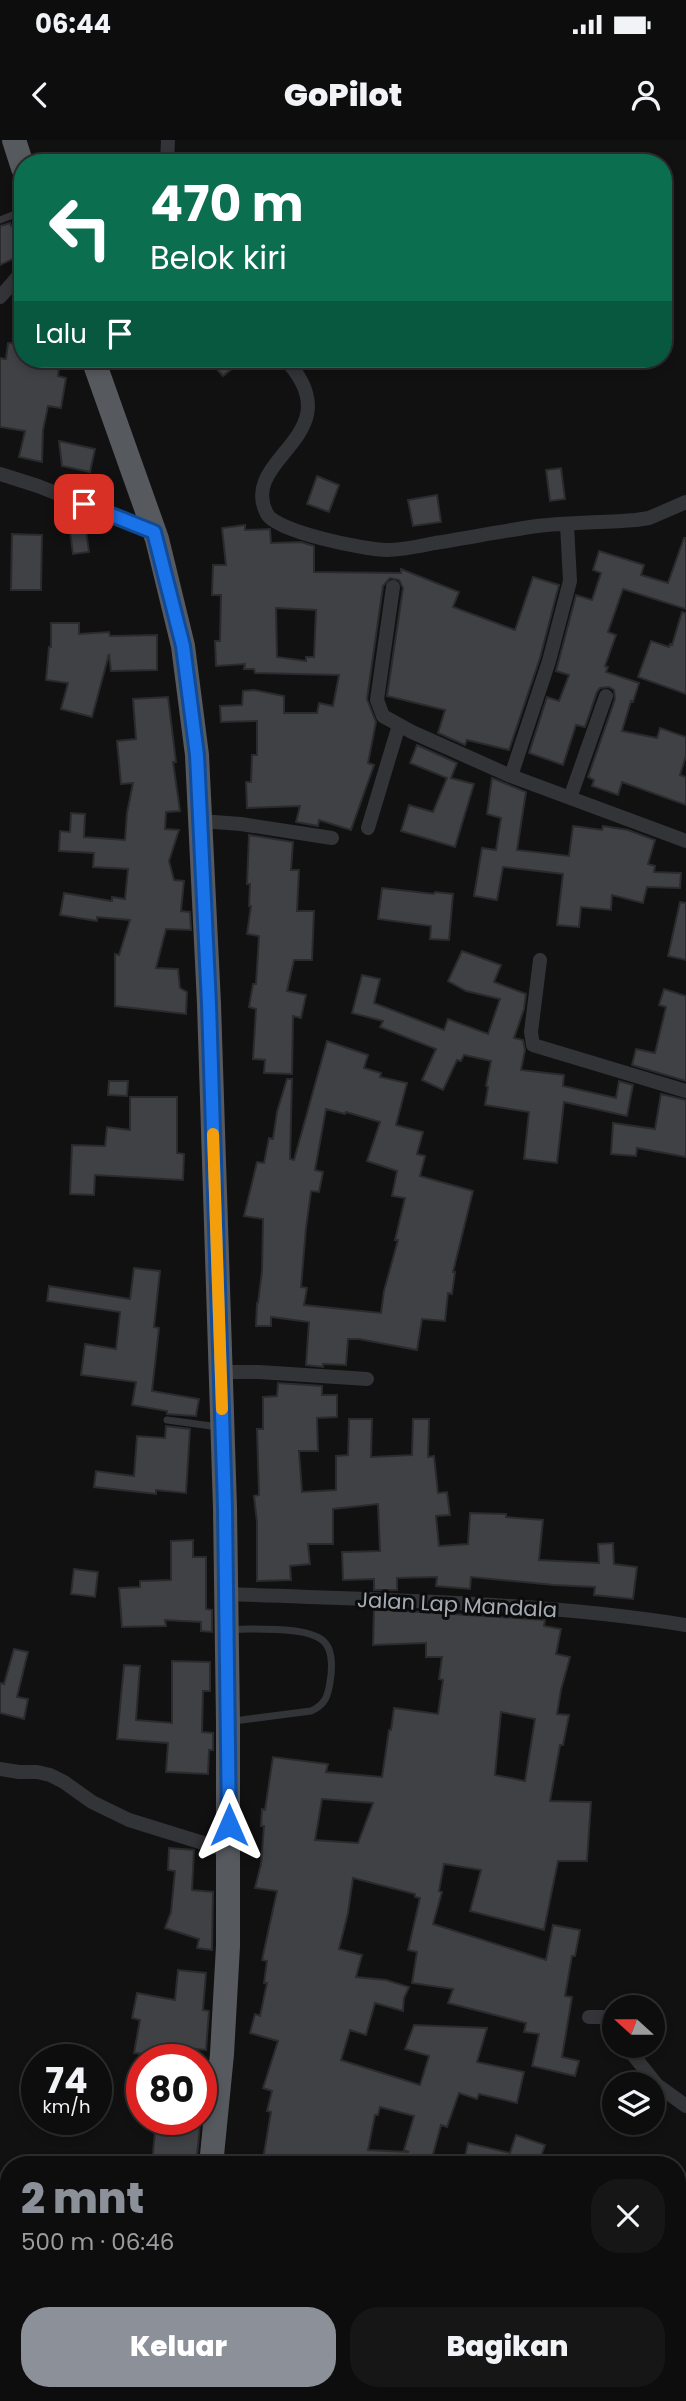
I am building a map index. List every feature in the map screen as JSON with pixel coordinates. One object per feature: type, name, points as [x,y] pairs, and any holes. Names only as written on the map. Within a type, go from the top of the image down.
[{"type":"highway","points":[[96,368],[154,532],[183,646],[197,755],[209,1004],[223,1428],[228,1722],[228,1946],[222,2054],[212,2156]]},
{"type":"street","points":[[0,297],[14,281]]},
{"type":"street","points":[[292,368],[307,390],[308,414],[303,429],[275,464],[264,485],[265,508],[269,517],[277,524],[327,540],[387,550],[529,527],[636,520],[686,502]]},
{"type":"street","points":[[0,474],[38,486],[154,532]]},
{"type":"street","points":[[511,776],[545,672],[570,581],[566,525]]},
{"type":"street","points":[[393,587],[377,699],[383,716],[511,776],[686,841]]},
{"type":"street","points":[[570,798],[606,696]]},
{"type":"street","points":[[368,828],[399,725]]},
{"type":"street","points":[[200,821],[241,824],[332,838]]},
{"type":"street","points":[[540,960],[531,1032],[533,1045],[686,1091]]},
{"type":"street","points":[[220,1372],[367,1379]]},
{"type":"street","name":"Jalan Lap Mandala","points":[[226,1594],[469,1603],[639,1618],[686,1625]]},
{"type":"street","points":[[0,1769],[50,1775],[92,1802],[129,1820],[229,1851]]},
{"type":"street","points":[[589,2017],[602,2017]]},
{"type":"street","points":[[636,2058],[657,2085],[686,2106]]},
{"type":"lane","points":[[167,1420],[223,1428]]},
{"type":"lane","points":[[227,1629],[303,1632],[314,1635],[325,1642],[330,1651],[331,1676],[328,1696],[320,1707],[311,1711],[228,1722]]},
{"type":"building","points":[[10,223],[11,226],[14,225],[14,258],[0,265],[0,226]]},
{"type":"building","points":[[8,343],[14,343],[14,368],[59,368],[58,376],[66,378],[61,408],[48,406],[43,430],[42,462],[19,457],[25,431],[0,427],[0,358],[6,359]]},
{"type":"building","points":[[216,368],[233,368],[223,376]]},
{"type":"building","points":[[59,441],[95,449],[90,472],[62,466]]},
{"type":"building","points":[[561,468],[565,499],[550,501],[546,470]]},
{"type":"building","points":[[317,476],[339,485],[329,512],[307,504]]},
{"type":"building","points":[[437,495],[441,522],[413,526],[408,500]]},
{"type":"building","points":[[245,525],[245,530],[270,529],[271,543],[301,542],[314,546],[314,572],[401,573],[401,569],[459,592],[453,607],[515,630],[533,577],[559,585],[540,658],[509,750],[467,740],[465,745],[438,733],[445,710],[387,696],[403,588],[399,580],[390,578],[383,586],[367,699],[376,722],[368,763],[374,765],[351,830],[319,820],[318,826],[296,822],[300,806],[247,808],[246,782],[251,782],[252,755],[257,755],[257,721],[221,722],[220,706],[242,705],[243,691],[254,690],[284,696],[284,713],[317,713],[319,703],[333,706],[339,675],[255,673],[254,669],[244,669],[245,664],[216,666],[215,641],[220,641],[221,595],[212,595],[213,565],[226,565],[222,528]],"holes":[[[276,608],[316,610],[314,657],[306,657],[306,661],[277,657]]]},
{"type":"building","points":[[86,530],[89,552],[73,554],[70,532]]},
{"type":"building","points":[[12,534],[42,535],[41,590],[11,590]]},
{"type":"building","points":[[684,538],[686,609],[623,589],[608,632],[616,635],[605,666],[608,667],[606,672],[639,683],[622,731],[657,738],[660,728],[686,737],[686,756],[680,775],[686,777],[686,805],[622,782],[618,795],[592,786],[594,780],[588,777],[615,699],[614,690],[609,687],[600,688],[597,692],[585,727],[576,725],[563,765],[529,753],[547,697],[559,701],[569,675],[556,671],[576,595],[592,600],[601,573],[593,570],[599,551],[644,565],[641,575],[668,583]]},
{"type":"building","points":[[682,612],[686,613],[686,694],[638,677],[651,641],[669,647],[672,645]]},
{"type":"building","points":[[51,623],[79,623],[79,634],[109,632],[110,636],[157,635],[157,670],[111,671],[109,654],[92,717],[61,709],[68,683],[46,680]]},
{"type":"building","points":[[168,697],[180,811],[166,812],[165,829],[179,830],[169,861],[174,880],[184,881],[181,911],[190,912],[191,930],[166,929],[156,968],[178,969],[180,988],[187,992],[186,1014],[115,1006],[115,954],[119,955],[130,920],[97,917],[97,921],[60,915],[64,893],[112,901],[112,897],[125,899],[128,869],[93,867],[94,853],[59,851],[60,831],[70,832],[71,813],[85,814],[84,837],[125,840],[133,783],[121,784],[117,741],[136,739],[133,699]]},
{"type":"building","points":[[417,745],[457,763],[451,778],[474,784],[455,847],[401,831],[409,805],[433,812],[447,778],[410,763]]},
{"type":"building","points":[[492,778],[526,792],[517,850],[569,856],[573,826],[602,830],[603,826],[628,830],[655,840],[648,864],[655,866],[654,872],[681,873],[680,888],[647,887],[643,903],[612,895],[611,910],[581,907],[579,927],[557,925],[563,874],[503,867],[497,900],[474,896],[482,848],[496,850],[501,818],[487,814]]},
{"type":"building","points":[[249,835],[293,842],[291,870],[299,870],[297,911],[314,911],[312,960],[294,960],[287,991],[306,995],[301,1018],[293,1016],[292,1074],[264,1073],[265,1060],[253,1059],[256,1009],[249,1007],[253,984],[256,984],[259,936],[247,934],[251,906],[250,884],[247,884]]},
{"type":"building","points":[[382,888],[453,894],[449,940],[430,939],[431,926],[378,919]]},
{"type":"building","points":[[680,902],[686,903],[686,960],[668,956]]},
{"type":"building","points":[[462,951],[501,965],[494,982],[526,994],[514,1038],[523,1040],[525,1050],[521,1070],[564,1075],[563,1086],[616,1098],[619,1081],[633,1085],[627,1116],[564,1102],[557,1163],[524,1159],[529,1112],[485,1105],[491,1061],[464,1055],[461,1061],[457,1060],[443,1090],[422,1080],[436,1049],[380,1027],[383,1021],[352,1013],[362,975],[380,979],[374,1003],[444,1030],[448,1019],[488,1034],[500,999],[466,991],[448,981]]},
{"type":"building","points":[[664,989],[686,996],[686,1081],[632,1065],[636,1049],[655,1053],[666,1007],[659,1005]]},
{"type":"building","points":[[327,1041],[368,1055],[364,1068],[381,1073],[380,1077],[407,1083],[396,1125],[423,1132],[417,1154],[425,1156],[420,1176],[473,1191],[453,1272],[452,1294],[448,1293],[445,1321],[422,1319],[417,1350],[348,1339],[346,1365],[306,1365],[309,1322],[271,1317],[271,1326],[256,1326],[262,1271],[263,1219],[244,1216],[257,1162],[264,1163],[269,1138],[273,1139],[277,1112],[287,1079],[292,1079],[290,1159],[294,1160]],"holes":[[[326,1109],[345,1114],[346,1112],[380,1122],[367,1161],[397,1171],[392,1196],[405,1198],[381,1313],[304,1305],[307,1288],[301,1287],[306,1228],[311,1191],[319,1192],[323,1172],[315,1170]]]},
{"type":"building","points":[[109,1081],[128,1081],[127,1096],[108,1095]]},
{"type":"building","points":[[661,1094],[686,1100],[686,1157],[637,1148],[636,1156],[611,1154],[613,1123],[655,1129]]},
{"type":"building","points":[[130,1097],[177,1097],[177,1153],[184,1154],[183,1180],[95,1175],[94,1195],[70,1194],[72,1145],[105,1146],[107,1127],[130,1130]]},
{"type":"building","points":[[134,1268],[160,1271],[154,1327],[159,1328],[152,1391],[199,1399],[196,1416],[167,1414],[167,1411],[132,1405],[136,1382],[81,1375],[85,1344],[116,1349],[120,1312],[47,1301],[49,1286],[130,1299]]},
{"type":"building","points":[[278,1383],[322,1386],[322,1395],[337,1395],[337,1417],[317,1418],[318,1451],[299,1451],[302,1492],[336,1490],[336,1456],[348,1455],[349,1419],[372,1419],[371,1457],[412,1455],[413,1419],[429,1419],[428,1457],[434,1456],[438,1493],[447,1492],[450,1515],[436,1516],[439,1546],[468,1544],[470,1513],[506,1514],[506,1517],[543,1520],[539,1560],[599,1563],[598,1544],[613,1543],[614,1564],[637,1567],[633,1599],[594,1595],[595,1587],[471,1577],[470,1589],[436,1586],[437,1577],[397,1578],[397,1590],[374,1590],[374,1579],[343,1580],[342,1552],[380,1551],[378,1504],[333,1509],[333,1544],[308,1544],[310,1564],[290,1566],[291,1580],[257,1581],[254,1496],[259,1495],[257,1429],[263,1429],[263,1397],[277,1396]]},
{"type":"building","points":[[166,1426],[190,1429],[186,1493],[156,1490],[156,1494],[94,1487],[96,1471],[134,1476],[137,1436],[165,1438]]},
{"type":"building","points":[[193,1540],[193,1557],[206,1557],[206,1609],[212,1610],[212,1632],[201,1631],[201,1622],[165,1620],[166,1626],[122,1627],[119,1588],[140,1587],[140,1581],[171,1580],[171,1541]]},
{"type":"building","points":[[74,1569],[98,1572],[95,1597],[71,1594]]},
{"type":"building","points":[[374,1609],[545,1620],[544,1626],[561,1629],[556,1654],[570,1657],[557,1714],[569,1715],[563,1745],[560,1745],[550,1801],[591,1802],[587,1861],[558,1861],[544,1930],[470,1911],[481,1870],[444,1864],[439,1891],[442,1892],[433,1924],[546,1960],[553,1925],[580,1930],[565,1996],[572,1997],[562,2057],[579,2061],[575,2076],[532,2066],[539,2034],[524,2032],[526,2023],[448,2003],[453,1989],[412,1983],[417,1952],[408,1950],[420,1898],[415,1897],[415,1894],[353,1878],[339,1949],[362,1955],[356,1977],[386,1980],[409,1987],[404,1998],[403,2011],[375,2003],[366,2035],[350,2030],[341,2060],[420,2085],[429,2056],[405,2049],[414,2025],[487,2028],[477,2062],[524,2072],[517,2103],[479,2094],[477,2099],[459,2093],[447,2127],[441,2125],[433,2156],[264,2156],[271,2112],[267,2111],[272,2091],[263,2088],[278,2041],[250,2033],[255,2014],[260,2016],[267,1983],[264,1983],[267,1961],[262,1960],[277,1891],[255,1888],[261,1864],[264,1826],[261,1826],[262,1809],[265,1810],[273,1757],[328,1764],[326,1772],[382,1777],[394,1708],[438,1714],[443,1680],[439,1679],[442,1657],[426,1657],[426,1643],[373,1645]],"holes":[[[501,1712],[535,1719],[525,1781],[495,1775]],[[322,1799],[373,1803],[358,1843],[315,1840]],[[380,2107],[414,2116],[404,2150],[409,2152],[368,2150],[375,2115],[378,2115]]]},
{"type":"building","points":[[14,1649],[28,1652],[17,1697],[28,1699],[24,1719],[0,1713],[0,1683],[4,1684]]},
{"type":"building","points":[[172,1661],[210,1662],[210,1691],[203,1691],[202,1732],[213,1733],[208,1774],[166,1772],[168,1743],[117,1739],[124,1665],[140,1666],[136,1720],[172,1723]]},
{"type":"building","points":[[169,1848],[194,1850],[192,1890],[213,1892],[212,1950],[197,1948],[199,1939],[165,1928],[171,1912],[175,1871],[168,1870]]},
{"type":"building","points":[[178,1970],[206,1973],[203,2010],[209,2011],[206,2044],[136,2044],[140,2020],[132,2018],[137,1993],[175,2000]]},
{"type":"building","points":[[155,2135],[199,2135],[197,2156],[153,2156]]},
{"type":"building","points":[[516,2135],[545,2145],[541,2156],[465,2156],[468,2143],[510,2153]]},
{"type":"slow traffic","points":[[213,1134],[222,1409]]},
{"type":"route","points":[[84,504],[154,532],[183,646],[197,755],[209,1004],[223,1428],[229,1825]]}]
